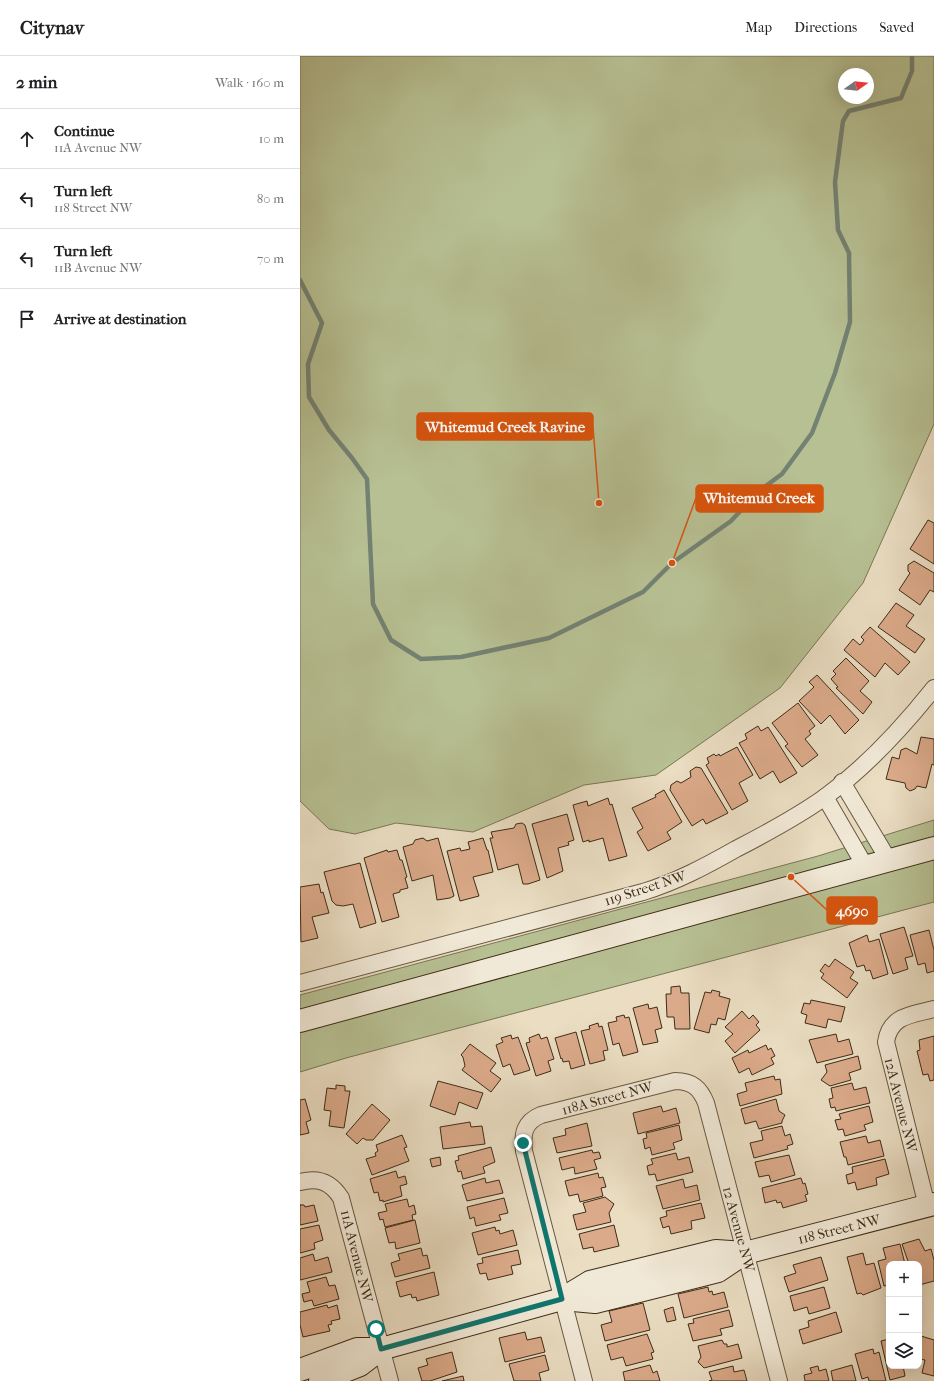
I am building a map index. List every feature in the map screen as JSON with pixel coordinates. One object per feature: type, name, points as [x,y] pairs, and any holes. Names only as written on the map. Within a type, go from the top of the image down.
[{"type":"street","name":"119 Street NW","points":[[300,983],[655,888],[693,872],[778,826],[825,797],[895,733],[934,688]]},
{"type":"street","points":[[842,782],[888,859]]},
{"type":"street","points":[[825,797],[865,866]]},
{"type":"street","points":[[300,1021],[888,859],[934,848]]},
{"type":"street","name":"12A Avenue NW","points":[[930,1205],[887,1051],[886,1042],[891,1027],[902,1017],[934,1009]]},
{"type":"street","name":"118A Street NW","points":[[562,1299],[524,1151],[523,1135],[528,1124],[541,1115],[666,1083],[675,1081],[689,1082]]},
{"type":"street","name":"12 Avenue NW","points":[[689,1082],[700,1091],[706,1103],[779,1381]]},
{"type":"street","name":"11A Avenue NW","points":[[300,1182],[312,1180],[327,1182],[337,1192],[343,1204],[390,1381]]},
{"type":"street","name":"118 Street NW","points":[[300,1370],[357,1349],[381,1349],[562,1299],[590,1282],[716,1251],[745,1253],[930,1205]]},
{"type":"street","points":[[562,1299],[584,1381]]},
{"type":"street","name":"118 Street NW","points":[[320,1381],[360,1365],[381,1349]]},
{"type":"green space","points":[[300,56],[934,56],[934,424],[863,583],[780,688],[656,775],[584,785],[473,832],[396,823],[355,834],[329,829],[300,801]]},
{"type":"green space","points":[[934,820],[934,902],[346,1058],[300,1072],[300,995],[818,856]]},
{"type":"building","points":[[928,520],[934,523],[934,564],[910,549]]},
{"type":"building","points":[[914,561],[934,573],[934,592],[930,590],[920,605],[899,590],[910,573],[908,571],[908,565]]},
{"type":"building","points":[[896,603],[914,615],[906,626],[925,639],[915,653],[878,627]]},
{"type":"building","points":[[870,627],[910,662],[898,675],[885,663],[875,677],[844,650],[853,639],[860,645],[864,640],[861,637]]},
{"type":"building","points":[[846,658],[869,681],[860,691],[872,702],[863,714],[836,688],[838,687],[831,679],[836,674],[833,671]]},
{"type":"building","points":[[817,675],[859,720],[845,734],[830,715],[821,724],[799,701],[814,687],[809,682]]},
{"type":"building","points":[[798,703],[815,726],[809,731],[811,734],[805,739],[818,755],[802,767],[785,746],[788,744],[772,723]]},
{"type":"building","points":[[758,726],[761,731],[768,727],[797,773],[780,783],[773,771],[760,779],[739,743],[747,739],[745,734]]},
{"type":"building","points":[[921,737],[934,739],[934,765],[932,764],[926,788],[917,786],[915,789],[910,791],[906,788],[905,783],[886,779],[892,757],[899,759],[901,750],[906,748],[917,754]]},
{"type":"building","points":[[737,747],[753,775],[739,783],[748,801],[732,810],[706,765],[709,763],[707,758],[714,754],[716,756],[719,754],[720,756]]},
{"type":"building","points":[[696,767],[701,768],[728,813],[706,824],[703,819],[692,826],[670,790],[671,785],[677,781],[681,783],[691,777],[690,771]]},
{"type":"building","points":[[664,790],[682,822],[667,832],[671,839],[648,851],[637,832],[643,828],[632,808],[656,797],[655,795]]},
{"type":"building","points":[[608,798],[610,805],[612,804],[627,856],[609,861],[603,838],[583,842],[573,805],[587,801],[588,806]]},
{"type":"building","points":[[567,814],[574,840],[568,842],[569,845],[558,848],[563,871],[547,878],[532,824]]},
{"type":"building","points":[[522,823],[525,825],[540,880],[528,884],[523,884],[518,864],[498,870],[490,838],[493,838],[491,832],[514,828],[516,824]]},
{"type":"building","points":[[423,838],[427,841],[438,838],[454,896],[450,898],[437,900],[433,875],[412,881],[403,847],[413,844],[415,840]]},
{"type":"building","points":[[483,838],[488,850],[493,872],[473,877],[479,896],[460,901],[447,851],[460,848],[461,851],[470,849],[468,842]]},
{"type":"building","points":[[387,850],[388,852],[397,850],[400,860],[402,860],[407,877],[405,878],[408,888],[393,894],[399,917],[382,922],[364,858]]},
{"type":"building","points":[[360,863],[376,923],[360,928],[353,904],[343,906],[336,905],[332,901],[324,872]]},
{"type":"building","points":[[319,884],[329,913],[312,917],[318,938],[301,942],[300,887]]},
{"type":"building","points":[[904,927],[913,956],[905,958],[908,969],[893,974],[880,934]]},
{"type":"building","points":[[929,930],[934,950],[934,971],[927,973],[925,963],[918,965],[910,935]]},
{"type":"building","points":[[867,935],[869,942],[879,939],[888,974],[873,979],[870,970],[866,971],[864,965],[857,967],[849,943]]},
{"type":"building","points":[[835,959],[854,972],[850,978],[858,983],[847,998],[821,978],[824,974],[820,971],[825,964],[829,967]]},
{"type":"building","points":[[680,986],[681,993],[689,993],[690,1029],[675,1029],[674,1017],[667,1017],[666,994],[671,994],[671,987]]},
{"type":"building","points":[[712,990],[720,992],[719,996],[730,999],[725,1020],[718,1018],[716,1025],[711,1024],[709,1033],[694,1029],[705,992],[711,993]]},
{"type":"building","points":[[811,1000],[845,1007],[841,1022],[828,1019],[826,1028],[805,1023],[807,1015],[801,1013],[804,1003],[810,1004]]},
{"type":"building","points":[[648,1004],[649,1009],[657,1007],[662,1028],[655,1030],[658,1042],[643,1045],[633,1008]]},
{"type":"building","points":[[742,1011],[749,1019],[753,1015],[759,1022],[756,1025],[760,1030],[735,1053],[725,1041],[733,1034],[725,1027]]},
{"type":"building","points":[[624,1015],[625,1018],[629,1017],[638,1052],[623,1056],[619,1043],[613,1045],[608,1023],[617,1021],[616,1017]]},
{"type":"building","points":[[598,1023],[599,1027],[602,1026],[608,1050],[603,1051],[605,1060],[590,1064],[581,1031],[590,1029],[589,1026]]},
{"type":"building","points":[[576,1032],[585,1065],[571,1069],[569,1061],[563,1062],[562,1058],[561,1059],[555,1038]]},
{"type":"building","points":[[539,1034],[541,1039],[547,1037],[554,1059],[548,1061],[551,1071],[536,1076],[526,1043],[530,1042],[529,1038]]},
{"type":"building","points":[[836,1034],[838,1042],[849,1039],[853,1054],[817,1063],[809,1040]]},
{"type":"building","points":[[511,1035],[512,1039],[518,1037],[530,1070],[514,1075],[510,1064],[503,1067],[496,1045],[503,1042],[501,1038]]},
{"type":"building","points":[[934,1036],[934,1080],[930,1081],[928,1074],[923,1075],[917,1051],[920,1050],[919,1040]]},
{"type":"building","points":[[470,1044],[496,1063],[490,1071],[501,1079],[491,1092],[462,1070],[465,1066],[461,1055]]},
{"type":"building","points":[[766,1045],[768,1050],[771,1048],[775,1056],[771,1058],[774,1064],[752,1075],[749,1068],[739,1073],[732,1058],[748,1050],[749,1053]]},
{"type":"building","points":[[858,1056],[861,1069],[849,1073],[851,1080],[830,1086],[821,1080],[827,1072],[825,1065]]},
{"type":"building","points":[[774,1076],[775,1080],[780,1079],[782,1094],[740,1106],[737,1094],[747,1091],[745,1083]]},
{"type":"building","points":[[438,1081],[483,1093],[477,1109],[459,1102],[455,1115],[430,1106]]},
{"type":"building","points":[[852,1083],[854,1090],[866,1087],[870,1103],[836,1111],[835,1107],[831,1108],[829,1099],[833,1098],[831,1088]]},
{"type":"building","points":[[336,1085],[345,1086],[345,1091],[350,1091],[344,1128],[329,1126],[331,1111],[324,1110],[327,1088],[336,1089]]},
{"type":"building","points":[[305,1099],[311,1120],[306,1122],[309,1133],[300,1135],[300,1100]]},
{"type":"building","points":[[776,1099],[779,1111],[785,1115],[782,1123],[759,1129],[756,1121],[745,1124],[741,1109]]},
{"type":"building","points":[[372,1104],[390,1120],[373,1140],[366,1140],[363,1138],[357,1144],[346,1134]]},
{"type":"building","points":[[661,1106],[663,1112],[676,1108],[680,1123],[638,1134],[633,1113]]},
{"type":"building","points":[[869,1106],[873,1122],[864,1125],[866,1130],[845,1136],[843,1129],[838,1130],[835,1120],[841,1119],[839,1114]]},
{"type":"building","points":[[470,1122],[471,1127],[482,1126],[485,1144],[443,1149],[440,1127]]},
{"type":"building","points":[[587,1123],[592,1146],[557,1153],[553,1138],[566,1135],[565,1129]]},
{"type":"building","points":[[679,1125],[682,1140],[673,1143],[675,1149],[652,1155],[650,1147],[645,1149],[643,1139],[647,1138],[646,1133]]},
{"type":"building","points":[[782,1126],[785,1136],[790,1134],[793,1144],[787,1146],[788,1149],[754,1158],[750,1143],[763,1140],[761,1131]]},
{"type":"building","points":[[402,1135],[407,1147],[404,1148],[409,1161],[372,1175],[366,1159],[376,1156],[375,1153],[378,1151],[376,1145]]},
{"type":"building","points":[[866,1136],[868,1143],[880,1140],[884,1156],[848,1165],[840,1142]]},
{"type":"building","points":[[491,1147],[495,1162],[483,1167],[485,1173],[463,1179],[461,1171],[458,1172],[455,1161],[459,1160],[458,1156]]},
{"type":"building","points":[[592,1150],[593,1153],[599,1152],[601,1158],[594,1160],[597,1169],[575,1174],[574,1167],[562,1170],[559,1158]]},
{"type":"building","points":[[676,1153],[678,1160],[689,1157],[693,1172],[657,1181],[655,1174],[649,1175],[647,1166],[653,1164],[651,1159]]},
{"type":"building","points":[[789,1155],[795,1175],[771,1182],[769,1175],[759,1177],[755,1162]]},
{"type":"building","points":[[440,1157],[441,1165],[432,1167],[430,1159]]},
{"type":"building","points":[[885,1159],[889,1174],[876,1178],[877,1185],[857,1190],[855,1182],[848,1184],[846,1175],[853,1173],[852,1167]]},
{"type":"building","points":[[396,1171],[398,1178],[405,1176],[407,1184],[400,1186],[402,1196],[383,1202],[383,1200],[380,1201],[378,1192],[374,1193],[370,1179]]},
{"type":"building","points":[[598,1173],[599,1178],[603,1177],[606,1187],[601,1188],[603,1196],[580,1202],[578,1194],[569,1196],[565,1181]]},
{"type":"building","points":[[485,1178],[486,1183],[499,1180],[503,1193],[467,1201],[462,1185]]},
{"type":"building","points":[[801,1178],[803,1184],[805,1183],[808,1194],[805,1195],[807,1201],[783,1208],[781,1202],[777,1203],[776,1200],[765,1203],[762,1188]]},
{"type":"building","points":[[683,1179],[685,1188],[697,1185],[700,1200],[663,1209],[656,1186]]},
{"type":"building","points":[[605,1197],[614,1204],[609,1213],[611,1222],[577,1230],[573,1215],[586,1212],[583,1203]]},
{"type":"building","points":[[504,1198],[508,1213],[499,1215],[501,1220],[476,1226],[474,1217],[470,1219],[467,1207]]},
{"type":"building","points":[[407,1199],[409,1207],[414,1205],[416,1214],[412,1215],[413,1220],[385,1227],[383,1219],[380,1220],[378,1213],[387,1211],[385,1204]]},
{"type":"building","points":[[701,1203],[705,1218],[691,1221],[692,1229],[671,1234],[669,1226],[663,1228],[660,1218],[667,1216],[666,1211]]},
{"type":"building","points":[[300,1205],[304,1205],[305,1207],[314,1205],[318,1221],[300,1225]]},
{"type":"building","points":[[415,1220],[420,1243],[396,1249],[395,1242],[389,1243],[385,1228]]},
{"type":"building","points":[[319,1225],[323,1240],[314,1243],[315,1249],[300,1253],[300,1229]]},
{"type":"building","points":[[614,1225],[619,1246],[594,1252],[593,1247],[583,1249],[579,1234]]},
{"type":"building","points":[[495,1227],[496,1231],[499,1230],[500,1234],[513,1230],[517,1245],[478,1255],[472,1233]]},
{"type":"building","points":[[919,1239],[925,1251],[931,1249],[934,1260],[934,1281],[922,1284],[922,1261],[908,1261],[902,1244]]},
{"type":"building","points":[[900,1244],[904,1261],[886,1261],[886,1286],[884,1286],[878,1261],[886,1259],[883,1248]]},
{"type":"building","points":[[421,1248],[423,1256],[427,1255],[430,1268],[395,1277],[391,1263],[400,1260],[398,1254]]},
{"type":"building","points":[[518,1250],[521,1264],[511,1266],[513,1274],[488,1280],[486,1273],[480,1274],[477,1264],[483,1263],[482,1258]]},
{"type":"building","points":[[863,1253],[866,1265],[874,1263],[881,1288],[863,1295],[861,1293],[857,1294],[847,1257]]},
{"type":"building","points":[[313,1254],[315,1261],[328,1257],[332,1272],[300,1280],[300,1258]]},
{"type":"building","points":[[821,1257],[828,1280],[789,1292],[784,1277],[796,1273],[793,1265]]},
{"type":"building","points":[[434,1272],[439,1295],[417,1301],[416,1297],[412,1298],[411,1294],[400,1297],[396,1282]]},
{"type":"building","points":[[326,1277],[329,1286],[335,1285],[339,1299],[314,1306],[312,1300],[304,1302],[302,1294],[310,1292],[307,1282]]},
{"type":"building","points":[[708,1287],[709,1292],[712,1291],[713,1295],[724,1292],[728,1307],[684,1318],[678,1294]]},
{"type":"building","points":[[824,1287],[830,1308],[809,1314],[807,1307],[794,1311],[790,1296]]},
{"type":"building","points":[[643,1303],[650,1330],[605,1341],[601,1325],[612,1322],[609,1311]]},
{"type":"building","points":[[327,1305],[328,1308],[337,1305],[340,1319],[331,1321],[332,1324],[328,1325],[330,1331],[303,1337],[300,1325],[300,1312]]},
{"type":"building","points":[[673,1307],[676,1320],[667,1322],[664,1310]]},
{"type":"building","points":[[729,1310],[733,1326],[720,1329],[722,1335],[693,1341],[688,1324],[694,1323],[693,1319]]},
{"type":"building","points":[[836,1312],[842,1332],[803,1344],[799,1330],[809,1327],[808,1321]]},
{"type":"building","points":[[525,1332],[527,1340],[541,1337],[545,1352],[505,1362],[499,1338]]},
{"type":"building","points":[[647,1334],[654,1352],[651,1353],[653,1359],[626,1366],[623,1357],[611,1360],[607,1345]]},
{"type":"building","points":[[922,1336],[934,1340],[934,1376],[922,1373],[925,1360],[922,1360]]},
{"type":"building","points":[[722,1340],[724,1344],[727,1344],[727,1347],[738,1344],[742,1358],[704,1368],[698,1362],[701,1357],[698,1346]]},
{"type":"building","points":[[886,1340],[886,1363],[881,1341]]},
{"type":"building","points":[[873,1349],[874,1354],[879,1352],[886,1381],[869,1381],[868,1377],[862,1379],[855,1354]]},
{"type":"building","points":[[452,1352],[457,1372],[430,1381],[422,1381],[418,1368],[428,1365],[426,1359]]},
{"type":"building","points":[[545,1355],[549,1370],[539,1373],[541,1381],[514,1381],[509,1364]]},
{"type":"building","points":[[650,1365],[653,1373],[657,1371],[660,1381],[625,1381],[623,1372]]},
{"type":"building","points":[[852,1365],[856,1381],[833,1381],[831,1371]]},
{"type":"building","points":[[733,1366],[734,1372],[744,1370],[747,1381],[709,1381],[712,1380],[709,1372]]},
{"type":"building","points":[[818,1366],[819,1371],[826,1369],[829,1381],[805,1381],[804,1375],[812,1373],[810,1368]]},
{"type":"building","points":[[887,1369],[904,1369],[905,1376],[890,1380]]},
{"type":"building","points":[[463,1376],[464,1381],[442,1381]]},
{"type":"waterway","points":[[300,280],[322,323],[308,364],[309,397],[329,430],[367,479],[373,604],[391,640],[421,659],[461,657],[549,638],[643,592],[672,563],[731,521],[759,491],[782,474],[812,433],[835,373],[850,322],[849,253],[838,230],[835,182],[843,121],[849,111],[901,98],[912,71],[912,56]]},
{"type":"place","name":"Whitemud Creek Ravine","points":[[599,503]]},
{"type":"place","name":"Whitemud Creek","points":[[672,563]]},
{"type":"place","name":"4690","points":[[791,877]]},
{"type":"route","points":[[376,1329],[381,1349],[562,1299],[523,1143]]}]
